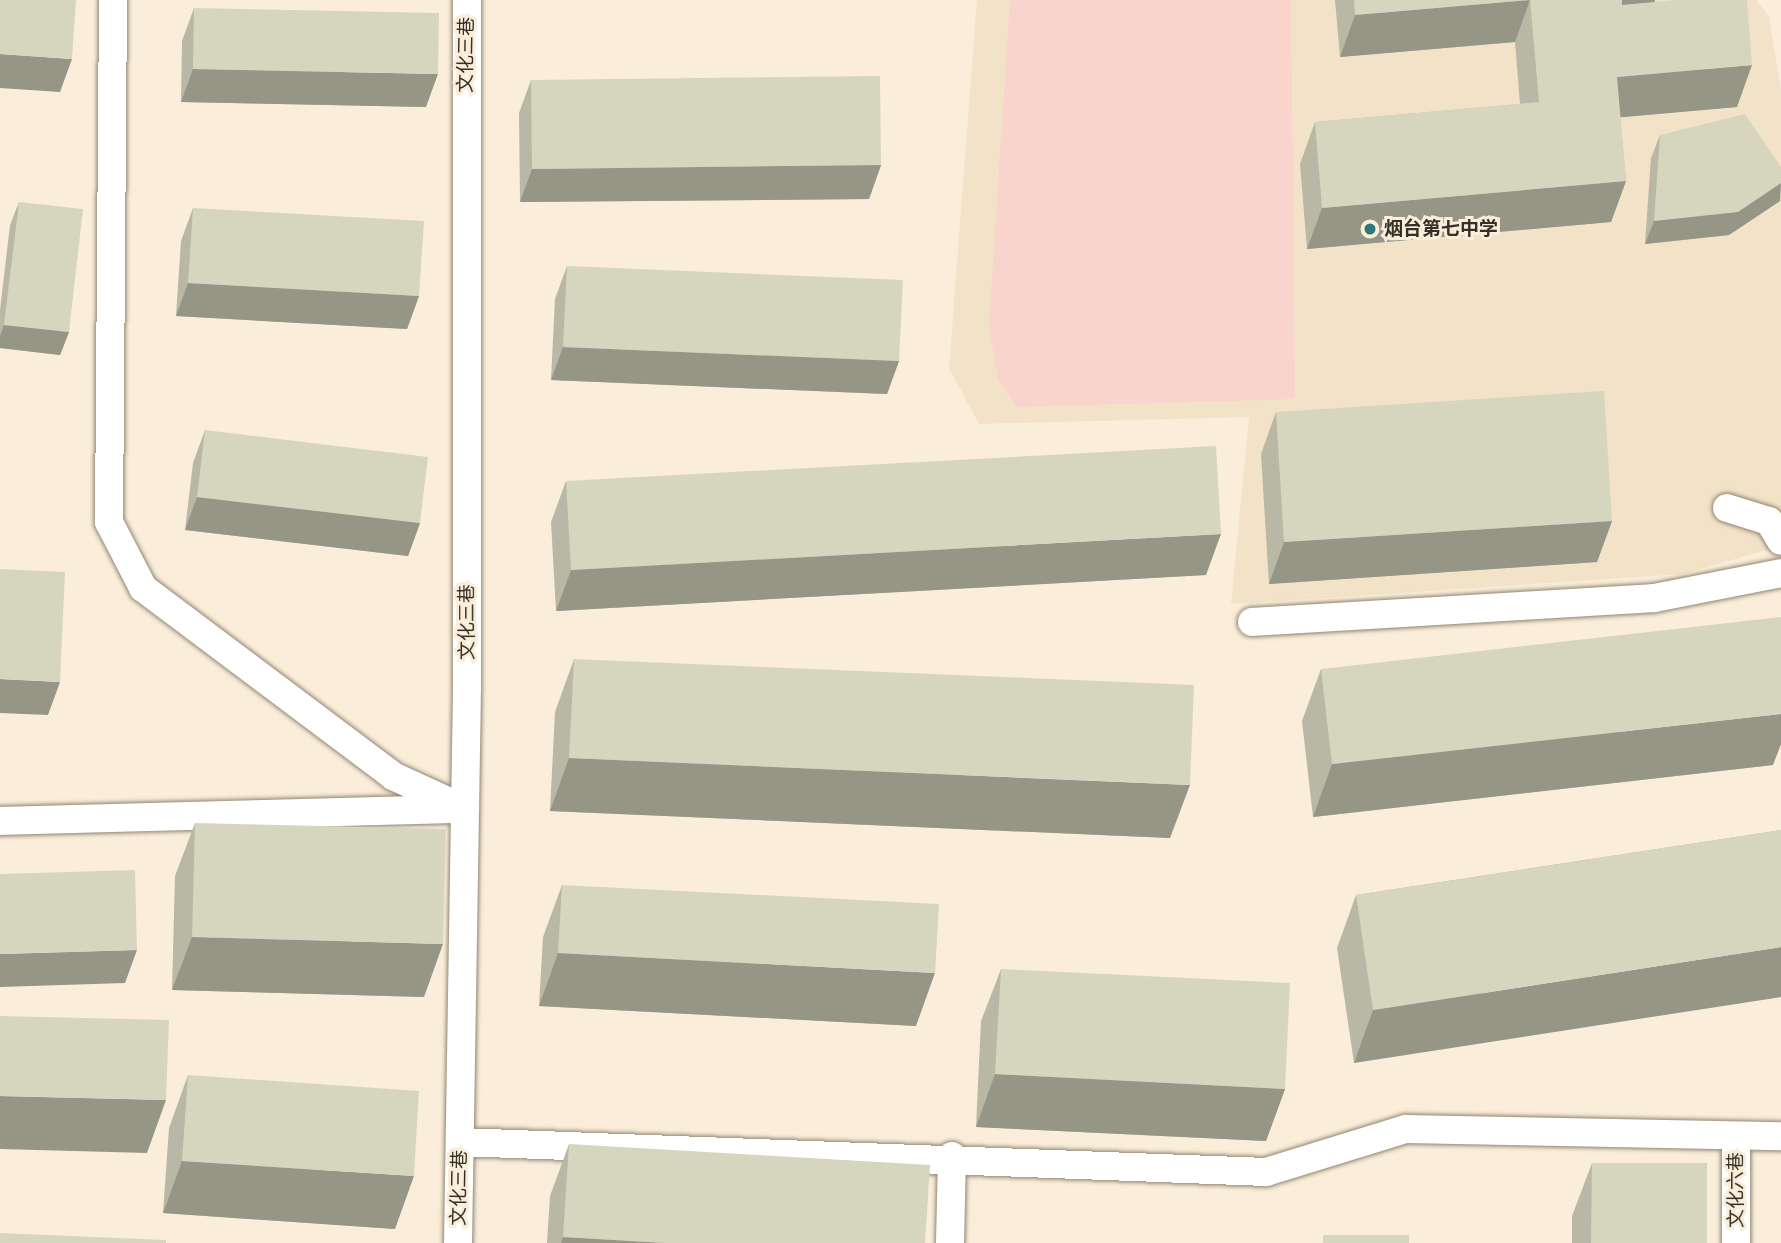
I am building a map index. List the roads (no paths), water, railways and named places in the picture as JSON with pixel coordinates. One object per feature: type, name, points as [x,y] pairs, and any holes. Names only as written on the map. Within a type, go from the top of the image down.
[{"type":"lane","points":[[113,0],[110,523],[143,588],[393,776],[465,809]]},
{"type":"lane","name":"文化三巷","points":[[458,1243],[465,809],[467,0]]},
{"type":"lane","points":[[1727,508],[1769,521],[1781,541]]},
{"type":"lane","points":[[1252,622],[1654,598],[1781,573]]},
{"type":"lane","points":[[0,821],[465,809]]},
{"type":"lane","points":[[460,1142],[952,1156],[1266,1172],[1406,1129],[1781,1136]]},
{"type":"lane","name":"文化六巷","points":[[1735,1137],[1736,1243]]},
{"type":"lane","points":[[950,1243],[952,1156]]},
{"type":"place","name":"烟台第七中学","points":[[1370,229]]}]
